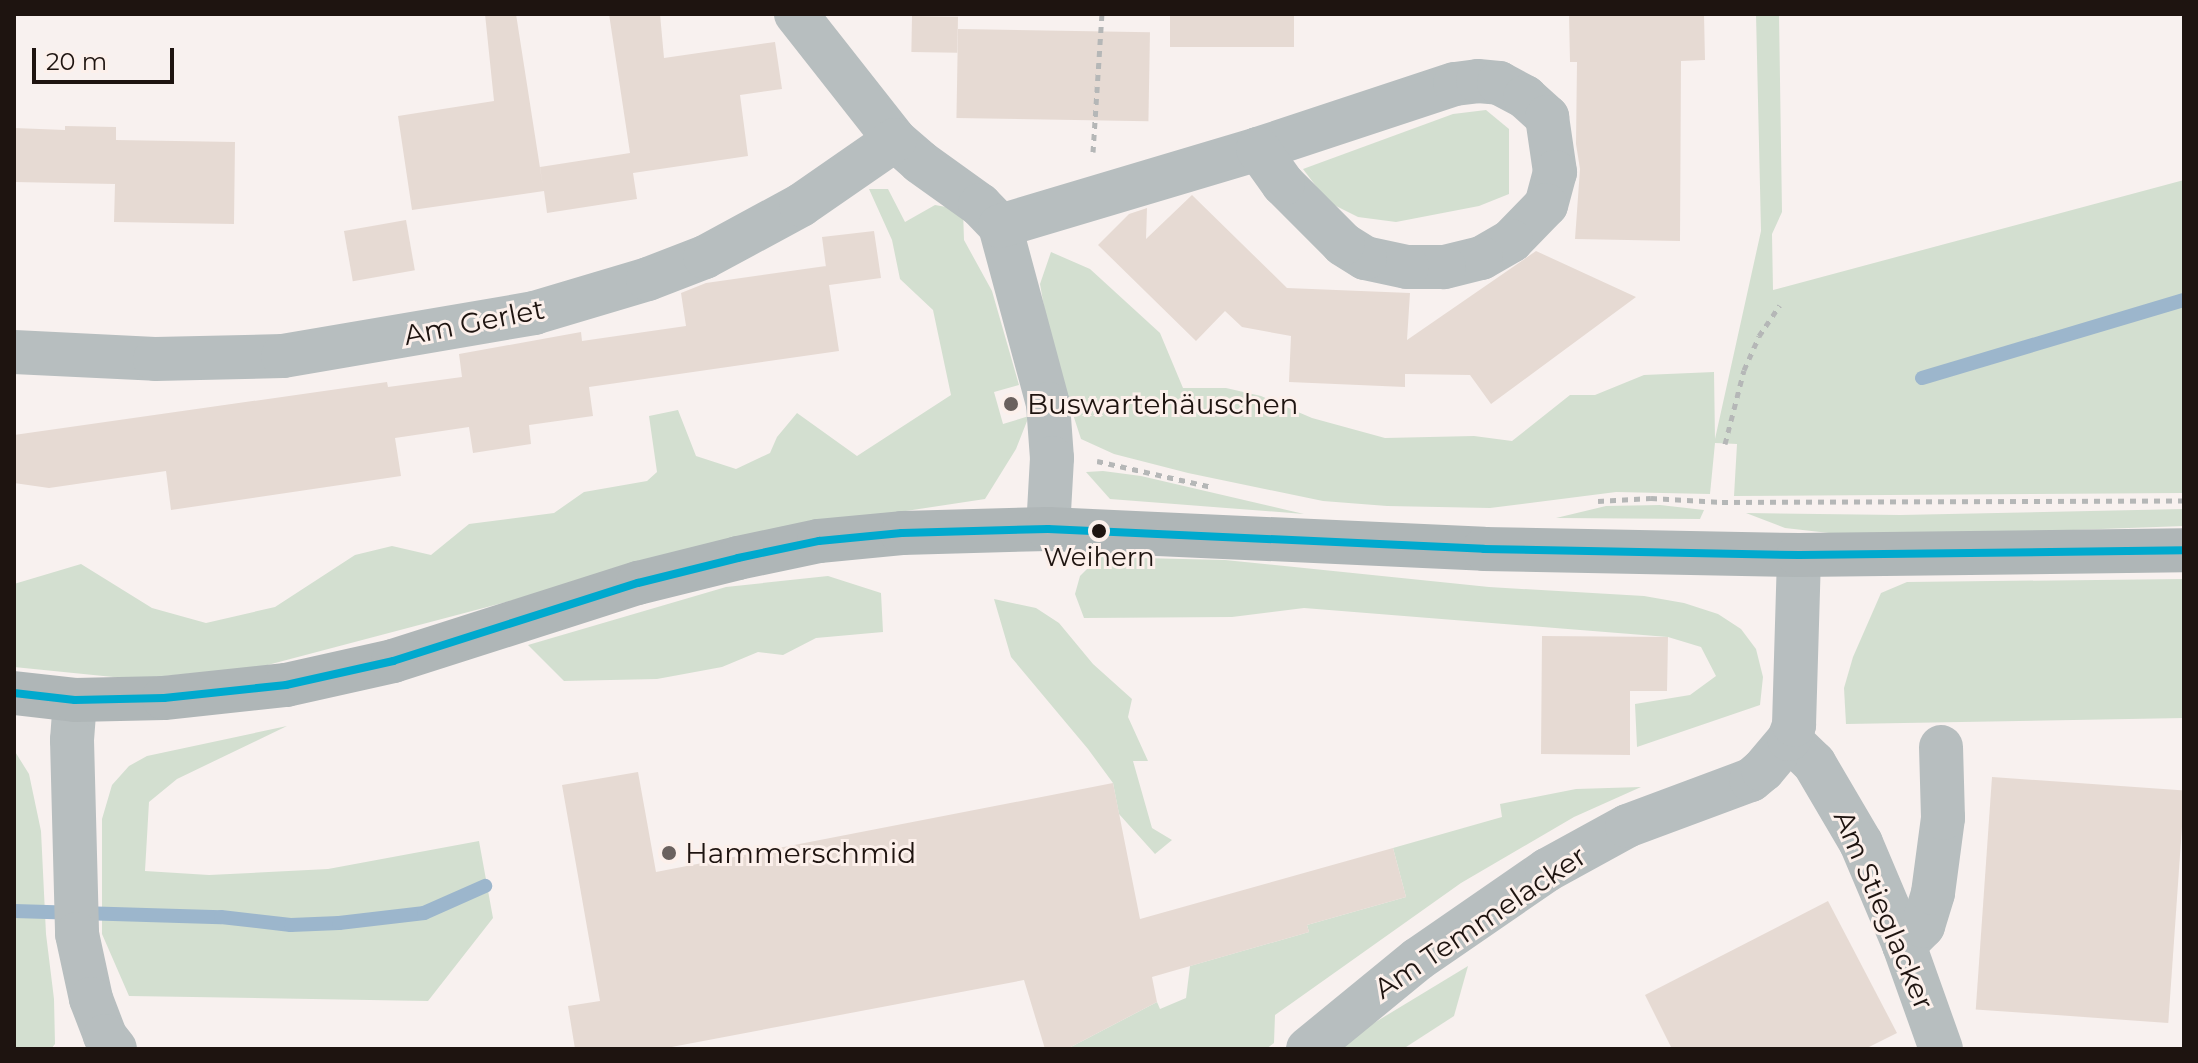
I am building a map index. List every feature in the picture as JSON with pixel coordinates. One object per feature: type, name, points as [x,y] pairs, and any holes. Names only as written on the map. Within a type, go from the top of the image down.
[{"type":"main road","points":[[14,693],[75,700],[164,698],[302,682],[393,661],[638,583],[819,541],[902,533],[1048,529],[1484,549],[1799,555],[2184,550]]},
{"type":"street","points":[[796,14],[895,140],[980,205],[1000,226],[1042,378],[1052,431],[1048,529]]},
{"type":"street","points":[[1000,226],[1258,149],[1431,91],[1478,81],[1499,83],[1525,97],[1547,117],[1555,172],[1546,205],[1511,241],[1481,258],[1444,267],[1407,267],[1365,258],[1343,244],[1283,184],[1258,149]]},
{"type":"street","name":"Am Gerlet","points":[[14,352],[155,359],[283,356],[534,313],[648,279],[705,257],[801,205],[895,140]]},
{"type":"street","points":[[1789,739],[1797,710],[1799,555]]},
{"type":"street","points":[[75,700],[72,740],[77,913],[83,971],[102,1045]]},
{"type":"street","name":"Am Temmelacker","points":[[1308,1049],[1359,1004],[1547,870],[1627,826],[1751,780],[1789,739]]},
{"type":"street","name":"Am Stieglacker","points":[[1789,739],[1814,763],[1861,843],[1904,945],[1941,1049]]},
{"type":"street","points":[[1904,945],[1923,926],[1933,893],[1943,818],[1941,747]]},
{"type":"path","points":[[1090,201],[1102,14]]},
{"type":"path","points":[[1725,444],[1744,370],[1759,336],[1780,305]]},
{"type":"path","points":[[1052,458],[1122,464],[1216,488]]},
{"type":"path","points":[[1591,502],[1651,498],[1722,502],[2184,500]]},
{"type":"green space","points":[[1756,14],[1779,14],[1782,212],[1772,234],[1773,290],[2184,180],[2184,493],[1734,496],[1737,444],[1715,443],[1710,494],[1616,492],[1490,508],[1387,506],[1323,501],[1188,473],[1114,454],[1081,439],[1051,347],[1040,284],[1051,252],[1090,269],[1160,333],[1183,388],[1226,388],[1261,396],[1312,418],[1385,438],[1474,436],[1512,441],[1570,395],[1595,395],[1644,375],[1714,372],[1715,439],[1761,231]]},
{"type":"green space","points":[[1486,110],[1509,129],[1509,194],[1479,206],[1396,222],[1358,217],[1328,202],[1303,169],[1453,114]]},
{"type":"green space","points":[[869,189],[888,189],[905,222],[935,205],[963,210],[964,240],[992,291],[1019,385],[994,392],[1003,424],[1029,416],[1016,449],[985,499],[886,514],[677,557],[260,667],[133,679],[14,667],[14,584],[81,564],[152,608],[206,623],[275,607],[355,555],[392,546],[431,555],[469,524],[554,513],[584,492],[647,481],[657,472],[649,416],[678,410],[696,456],[736,469],[770,453],[777,437],[797,413],[857,456],[951,395],[933,310],[900,279],[892,240]]},
{"type":"green space","points":[[1086,472],[1141,476],[1304,514],[1110,499]]},
{"type":"green space","points":[[1660,505],[1704,510],[1700,519],[1556,518],[1606,506]]},
{"type":"green space","points":[[2184,509],[2184,526],[1967,534],[1847,535],[1785,528],[1746,513],[1900,515]]},
{"type":"green space","points":[[1099,557],[1225,560],[1489,587],[1644,596],[1684,603],[1718,614],[1741,629],[1756,649],[1763,677],[1760,705],[1637,747],[1635,704],[1690,695],[1716,676],[1701,647],[1668,637],[1304,608],[1232,617],[1084,618],[1075,594],[1080,576]]},
{"type":"green space","points":[[828,576],[881,593],[883,632],[816,638],[783,655],[758,652],[722,667],[657,679],[564,681],[528,645],[726,587]]},
{"type":"green space","points":[[2184,579],[2184,718],[1846,724],[1844,688],[1853,657],[1881,593],[1907,582]]},
{"type":"green space","points":[[994,599],[1036,608],[1059,623],[1093,664],[1132,699],[1128,717],[1148,761],[1133,761],[1152,828],[1172,840],[1155,854],[1119,814],[1113,783],[1011,657]]},
{"type":"green space","points":[[287,726],[177,779],[149,802],[145,871],[209,875],[328,869],[479,841],[493,918],[428,1001],[129,996],[102,934],[102,819],[112,785],[129,766],[147,756]]},
{"type":"green space","points":[[14,750],[29,774],[41,831],[46,934],[54,999],[55,1044],[51,1049],[14,1049]]},
{"type":"green space","points":[[1641,787],[1574,817],[1461,883],[1275,1015],[1274,1043],[1266,1049],[1067,1049],[1157,1002],[1160,1009],[1186,998],[1190,966],[1309,932],[1307,925],[1406,897],[1393,848],[1502,817],[1500,804],[1576,789]]},
{"type":"green space","points":[[1468,966],[1454,1016],[1403,1049],[1331,1049]]},
{"type":"building","points":[[485,14],[516,14],[543,187],[540,167],[630,153],[609,14],[660,14],[664,58],[775,42],[782,89],[740,95],[748,156],[633,173],[637,199],[547,213],[544,191],[412,210],[398,116],[494,101]]},
{"type":"building","points":[[1170,14],[1294,14],[1294,47],[1170,47]]},
{"type":"building","points":[[1569,14],[1704,14],[1705,60],[1681,61],[1680,241],[1575,239],[1580,169],[1576,144],[1577,62],[1570,62]]},
{"type":"building","points":[[912,16],[958,17],[957,53],[911,52]]},
{"type":"building","points":[[958,29],[1150,32],[1148,121],[956,118]]},
{"type":"building","points":[[65,126],[116,127],[116,140],[235,142],[234,224],[114,222],[115,184],[14,182],[14,128],[65,130]]},
{"type":"building","points":[[1192,195],[1287,288],[1410,293],[1407,340],[1536,251],[1636,297],[1491,404],[1470,375],[1405,374],[1405,387],[1289,382],[1291,336],[1242,327],[1225,311],[1196,341],[1098,245],[1129,214],[1147,208],[1146,239]]},
{"type":"building","points":[[406,220],[415,270],[353,281],[344,231]]},
{"type":"building","points":[[874,231],[881,278],[829,285],[839,351],[589,387],[593,416],[529,425],[531,444],[473,453],[469,427],[395,438],[401,476],[171,510],[166,471],[49,488],[14,483],[14,435],[387,382],[388,387],[462,377],[459,354],[581,332],[582,341],[686,326],[681,293],[706,283],[826,266],[822,237]]},
{"type":"building","points":[[1542,636],[1668,637],[1667,691],[1630,691],[1630,755],[1541,754]]},
{"type":"building","points":[[638,772],[656,872],[1113,783],[1140,919],[1393,848],[1406,897],[1307,925],[1309,932],[1152,977],[1157,1002],[1067,1049],[1045,1049],[1024,980],[661,1049],[575,1049],[568,1006],[600,1001],[562,785]]},
{"type":"building","points":[[1992,777],[2184,790],[2168,1023],[1976,1009]]},
{"type":"building","points":[[1828,901],[1897,1033],[1865,1049],[1672,1049],[1645,995]]},
{"type":"waterway","points":[[1922,378],[2184,300]]},
{"type":"waterway","points":[[14,911],[221,917],[291,925],[339,923],[424,913],[485,886]]},
{"type":"transit line","points":[[14,693],[75,700],[164,698],[286,685],[393,661],[638,583],[738,558],[819,541],[902,533],[1048,529],[1484,549],[1799,555],[2184,550]]},
{"type":"place","name":"Buswartehäuschen","points":[[1011,404]]},
{"type":"place","name":"Weihern","points":[[1099,531]]},
{"type":"place","name":"Hammerschmid","points":[[669,853]]}]
